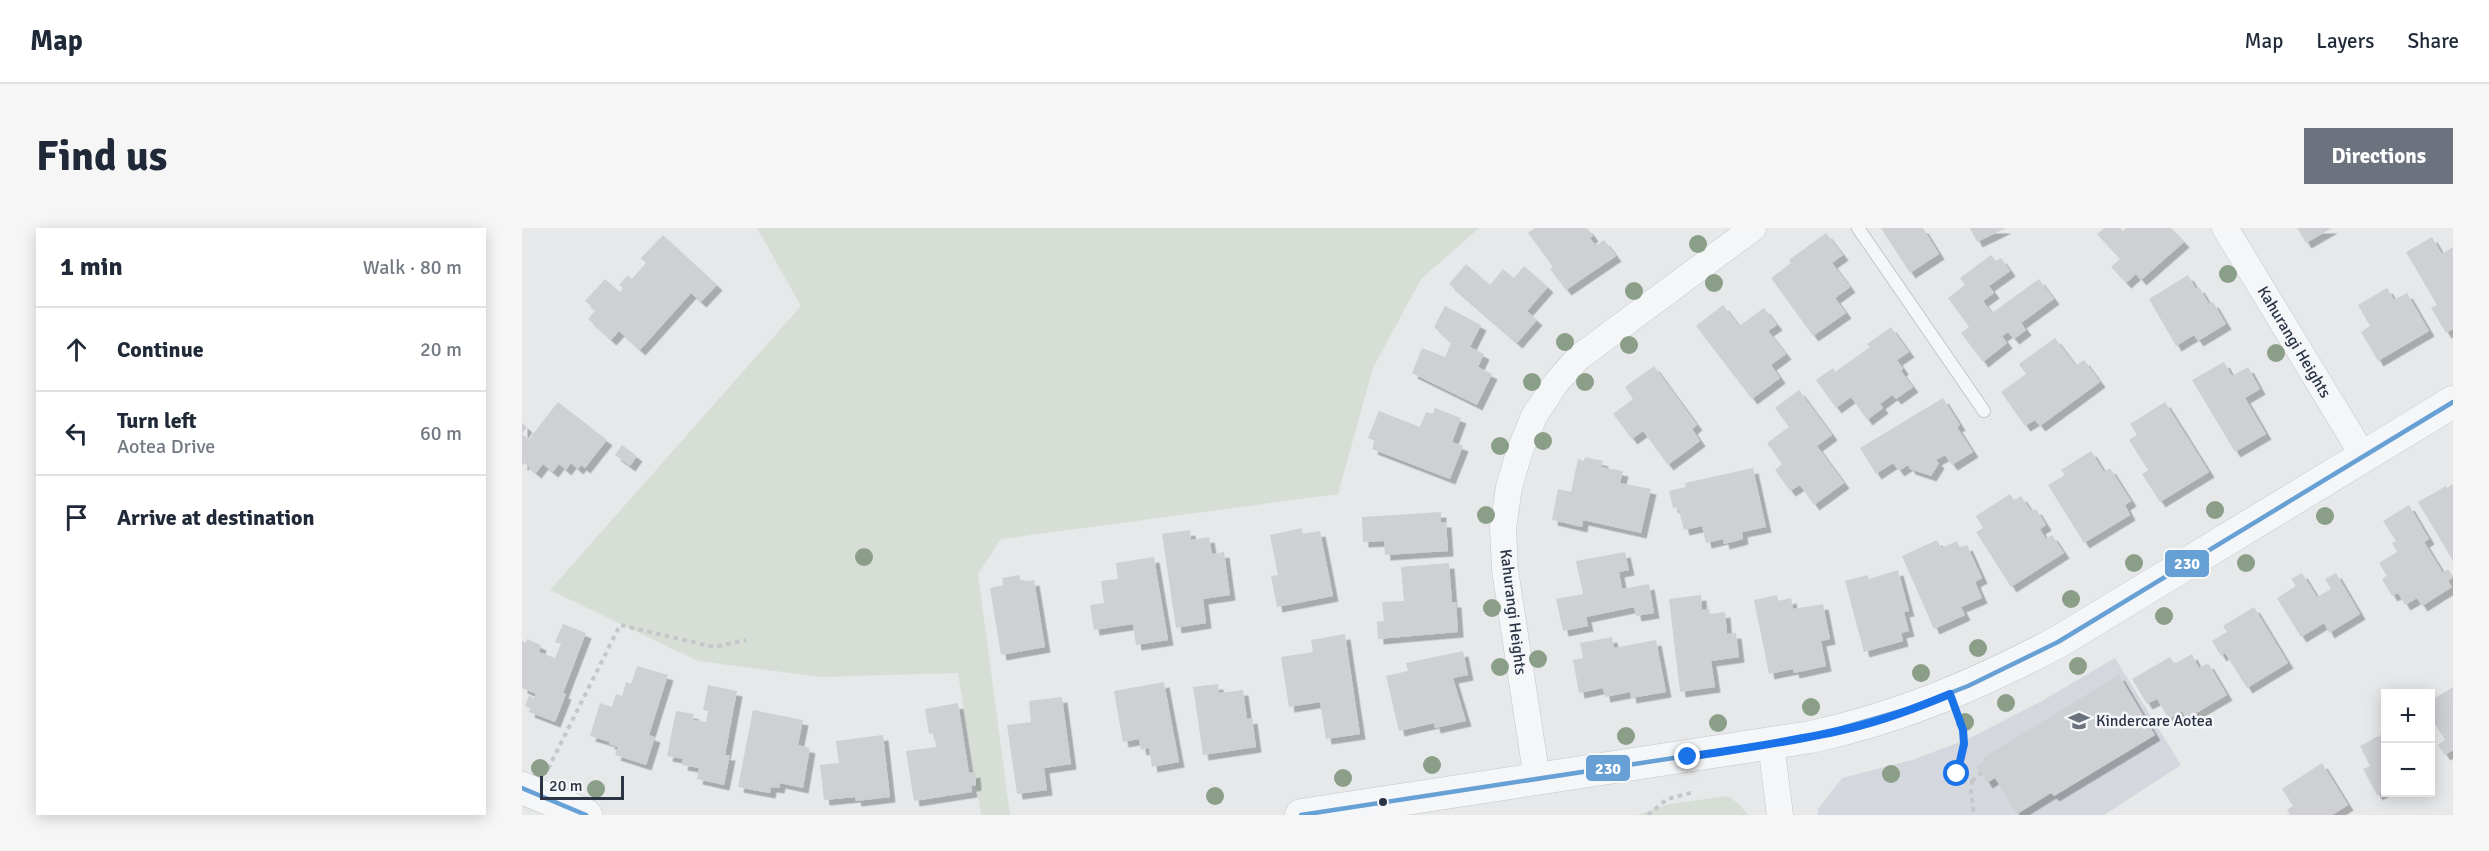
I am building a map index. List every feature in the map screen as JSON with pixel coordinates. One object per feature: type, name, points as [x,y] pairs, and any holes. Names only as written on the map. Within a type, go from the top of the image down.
[{"type":"street","name":"Kahurangi Heights","points":[[1537,779],[1505,560],[1503,528],[1509,487],[1519,453],[1534,417],[1556,383],[1578,358],[1753,228]]},
{"type":"street","name":"Kahurangi Heights","points":[[2225,228],[2364,457]]},
{"type":"street","points":[[1301,815],[1771,744],[1856,727],[1910,711],[2005,670],[2058,642],[2453,402]]},
{"type":"street","points":[[1771,744],[1780,815]]},
{"type":"street","points":[[529,791],[586,815]]},
{"type":"lane","points":[[1858,228],[1984,411]]},
{"type":"path","points":[[529,791],[620,625],[714,647],[746,640]]},
{"type":"path","points":[[1950,694],[1963,730],[1964,744],[1957,774],[1962,779],[1972,781]]},
{"type":"path","points":[[1974,815],[1972,781],[1982,773]]},
{"type":"path","points":[[1648,815],[1668,799],[1694,792]]},
{"type":"shaded area","points":[[757,228],[1479,228],[1421,279],[1373,368],[1338,494],[1001,539],[978,574],[1010,815],[981,815],[958,673],[821,677],[698,661],[550,590],[801,306]]},
{"type":"shaded area","name":"Kindercare Aotea","points":[[2115,658],[2181,765],[2104,815],[1818,815],[1818,809],[1842,778],[1912,760],[1968,739],[2040,702]]},
{"type":"shaded area","points":[[1727,796],[1739,804],[1748,815],[1637,815],[1670,804]]},
{"type":"building","points":[[1535,228],[1587,228],[1596,246],[1604,240],[1616,256],[1566,290],[1550,269],[1553,267],[1528,233]]},
{"type":"building","points":[[1881,228],[1923,228],[1939,254],[1910,273]]},
{"type":"building","points":[[1970,228],[2006,228],[1977,242]]},
{"type":"building","points":[[2104,228],[2120,228],[2123,231],[2126,228],[2171,228],[2184,242],[2141,280],[2136,274],[2126,283],[2111,267],[2120,259],[2097,234]]},
{"type":"building","points":[[2297,228],[2332,228],[2306,243]]},
{"type":"building","points":[[1826,233],[1843,255],[1832,263],[1850,287],[1835,298],[1846,313],[1813,336],[1771,278],[1791,263],[1789,260]]},
{"type":"building","points":[[663,235],[717,285],[701,302],[691,293],[640,350],[619,331],[611,340],[588,319],[596,310],[585,301],[605,279],[620,292],[623,288],[619,285],[628,275],[632,279],[646,263],[641,258]]},
{"type":"building","points":[[2432,237],[2442,254],[2453,247],[2453,329],[2446,333],[2431,308],[2437,305],[2406,252]]},
{"type":"building","points":[[1991,255],[1996,261],[2001,258],[2010,271],[1989,286],[1994,293],[1983,301],[1992,313],[2039,279],[2054,299],[2021,323],[2026,330],[2014,339],[2008,332],[2002,336],[2007,343],[1983,362],[1961,333],[1969,327],[1948,298],[1965,285],[1960,278]]},
{"type":"building","points":[[1466,264],[1490,285],[1503,269],[1514,278],[1524,266],[1548,287],[1527,311],[1537,320],[1517,343],[1449,284]]},
{"type":"building","points":[[2188,275],[2196,289],[2199,287],[2209,304],[2213,302],[2226,324],[2198,341],[2194,335],[2176,346],[2149,299]]},
{"type":"building","points":[[2387,288],[2394,300],[2407,293],[2429,331],[2378,361],[2361,332],[2370,326],[2358,305]]},
{"type":"building","points":[[1723,305],[1739,326],[1764,308],[1777,325],[1768,331],[1786,354],[1771,365],[1780,378],[1752,399],[1696,326]]},
{"type":"building","points":[[1445,306],[1481,325],[1470,347],[1484,354],[1478,367],[1492,374],[1477,405],[1412,373],[1422,348],[1445,357],[1451,343],[1434,327]]},
{"type":"building","points":[[1891,327],[1909,352],[1897,360],[1903,369],[1901,371],[1913,387],[1896,399],[1892,395],[1880,404],[1883,408],[1867,420],[1851,397],[1836,408],[1816,380],[1833,368],[1835,372],[1870,347],[1867,344]]},
{"type":"building","points":[[2055,338],[2076,366],[2084,360],[2100,382],[2040,426],[2035,420],[2025,426],[2001,392],[2026,374],[2019,364]]},
{"type":"building","points":[[2224,362],[2232,376],[2248,367],[2260,389],[2245,398],[2266,434],[2235,452],[2192,380]]},
{"type":"building","points":[[1654,366],[1697,425],[1692,429],[1700,441],[1668,465],[1643,431],[1632,439],[1613,414],[1633,399],[1625,387]]},
{"type":"building","points":[[1799,390],[1832,435],[1817,446],[1844,483],[1814,505],[1800,485],[1790,491],[1775,470],[1782,464],[1767,443],[1789,427],[1775,408]]},
{"type":"building","points":[[1943,398],[1960,425],[1957,427],[1973,452],[1952,465],[1945,455],[1936,460],[1939,463],[1931,476],[1910,469],[1908,465],[1899,471],[1893,463],[1876,474],[1860,448]]},
{"type":"building","points":[[558,402],[607,440],[585,468],[581,465],[578,469],[571,463],[566,470],[559,464],[553,472],[543,464],[536,473],[524,463],[522,466],[522,434],[529,439]]},
{"type":"building","points":[[2165,402],[2209,472],[2160,502],[2142,474],[2148,470],[2129,440],[2137,435],[2130,424]]},
{"type":"building","points":[[1435,408],[1461,418],[1452,442],[1463,446],[1450,479],[1372,449],[1375,441],[1368,438],[1379,411],[1420,427],[1426,412],[1433,414]]},
{"type":"building","points":[[522,423],[527,427],[522,434]]},
{"type":"building","points":[[622,445],[637,456],[630,466],[615,455]]},
{"type":"building","points":[[2091,451],[2104,472],[2110,468],[2131,501],[2125,505],[2130,515],[2084,543],[2048,485],[2065,475],[2061,470]]},
{"type":"building","points":[[1585,457],[1603,461],[1601,467],[1623,471],[1620,483],[1651,489],[1641,533],[1583,520],[1582,527],[1552,520],[1558,489],[1571,492],[1578,459],[1584,461]]},
{"type":"building","points":[[1753,468],[1766,527],[1742,532],[1743,539],[1724,544],[1723,539],[1706,543],[1702,526],[1684,530],[1678,507],[1673,508],[1669,491],[1686,487],[1685,483]]},
{"type":"building","points":[[2453,484],[2453,561],[2418,502]]},
{"type":"building","points":[[2010,494],[2014,500],[2021,496],[2031,511],[2036,509],[2046,525],[2040,529],[2046,539],[2052,535],[2064,553],[2011,587],[1976,532],[1983,528],[1976,516]]},
{"type":"building","points":[[2409,505],[2429,539],[2424,542],[2443,573],[2448,569],[2453,577],[2448,581],[2452,587],[2422,606],[2417,598],[2405,605],[2398,593],[2392,596],[2382,579],[2387,576],[2379,563],[2397,552],[2392,543],[2396,541],[2383,521]]},
{"type":"building","points":[[1441,512],[1441,522],[1446,522],[1448,551],[1385,555],[1384,541],[1363,542],[1362,517]]},
{"type":"building","points":[[1302,528],[1303,534],[1320,531],[1333,596],[1277,607],[1271,576],[1278,575],[1270,535]]},
{"type":"building","points":[[1190,530],[1191,540],[1209,537],[1212,554],[1224,552],[1230,595],[1203,599],[1206,623],[1176,628],[1162,534]]},
{"type":"building","points":[[1937,540],[1941,548],[1957,541],[1960,548],[1967,545],[1982,578],[1975,582],[1982,598],[1961,607],[1965,615],[1934,629],[1902,556]]},
{"type":"building","points":[[1625,552],[1629,570],[1619,572],[1622,589],[1649,584],[1654,613],[1636,616],[1634,607],[1586,617],[1588,626],[1563,631],[1556,599],[1583,594],[1576,561]]},
{"type":"building","points":[[1154,557],[1168,640],[1136,645],[1133,624],[1094,630],[1090,605],[1104,603],[1101,581],[1118,579],[1116,563]]},
{"type":"building","points":[[1449,563],[1452,602],[1456,602],[1458,632],[1378,639],[1377,622],[1384,621],[1382,602],[1404,601],[1401,567]]},
{"type":"building","points":[[1898,570],[1909,611],[1904,612],[1909,631],[1901,633],[1903,641],[1864,652],[1845,581],[1868,575],[1869,579]]},
{"type":"building","points":[[2302,573],[2317,597],[2331,589],[2325,579],[2336,573],[2360,614],[2329,633],[2324,623],[2301,637],[2277,598],[2296,586],[2291,579]]},
{"type":"building","points":[[1019,575],[1021,582],[1034,580],[1045,647],[1001,655],[990,588],[1003,585],[1002,578]]},
{"type":"building","points":[[1701,595],[1702,610],[1709,609],[1710,614],[1725,612],[1727,634],[1736,633],[1739,657],[1711,661],[1715,687],[1680,692],[1669,599]]},
{"type":"building","points":[[1777,595],[1778,601],[1791,598],[1793,609],[1823,604],[1830,639],[1821,641],[1826,666],[1794,673],[1793,669],[1769,674],[1754,600]]},
{"type":"building","points":[[2254,607],[2288,663],[2247,688],[2225,653],[2221,656],[2212,641],[2227,632],[2223,626]]},
{"type":"building","points":[[563,624],[586,633],[563,693],[566,694],[555,722],[529,712],[530,708],[525,706],[529,696],[534,698],[536,694],[522,688],[522,641],[526,643],[527,639],[541,645],[539,652],[555,658],[561,644],[555,642]]},
{"type":"building","points":[[1345,634],[1360,734],[1326,739],[1320,702],[1289,707],[1281,657],[1313,652],[1311,640]]},
{"type":"building","points":[[1612,637],[1614,648],[1656,640],[1666,692],[1631,698],[1630,692],[1605,697],[1603,688],[1579,693],[1573,660],[1583,658],[1580,643]]},
{"type":"building","points":[[1463,651],[1468,675],[1453,678],[1466,721],[1435,728],[1434,723],[1399,731],[1386,676],[1408,671],[1406,663]]},
{"type":"building","points":[[2192,654],[2199,668],[2208,663],[2227,695],[2186,719],[2182,711],[2169,719],[2157,699],[2147,704],[2132,679],[2170,657],[2174,664]]},
{"type":"building","points":[[637,666],[668,675],[649,735],[655,737],[646,765],[615,755],[618,747],[590,736],[600,703],[612,707],[616,694],[622,696],[626,682],[631,684]]},
{"type":"building","name":"Kindercare Aotea","points":[[2119,675],[2155,735],[2054,796],[2051,793],[2017,814],[1995,778],[1987,783],[1977,766],[1985,761],[1983,758]]},
{"type":"building","points":[[1164,682],[1179,762],[1152,767],[1149,748],[1141,750],[1139,739],[1123,742],[1114,691]]},
{"type":"building","points":[[1218,684],[1219,693],[1243,690],[1247,719],[1252,718],[1256,747],[1203,755],[1193,687]]},
{"type":"building","points":[[708,685],[737,691],[725,755],[730,755],[724,785],[697,779],[699,768],[682,765],[683,759],[667,756],[676,711],[694,714],[693,720],[706,722],[708,711],[703,710]]},
{"type":"building","points":[[2453,687],[2453,750],[2445,755],[2438,745],[2445,740],[2435,724],[2435,698]]},
{"type":"building","points":[[1062,697],[1071,764],[1044,768],[1047,790],[1017,794],[1007,725],[1031,722],[1029,701]]},
{"type":"building","points":[[958,703],[969,773],[975,772],[976,785],[971,786],[972,792],[914,801],[906,751],[936,747],[934,733],[929,734],[925,709]]},
{"type":"building","points":[[753,710],[803,720],[798,745],[810,748],[803,788],[780,783],[779,788],[771,787],[770,793],[738,787]]},
{"type":"building","points":[[883,735],[890,797],[856,801],[855,797],[824,800],[820,765],[839,763],[836,741]]},
{"type":"building","points":[[2381,735],[2381,793],[2377,795],[2363,769],[2370,766],[2360,746]]},
{"type":"building","points":[[2322,763],[2348,805],[2332,815],[2290,815],[2287,810],[2293,806],[2282,789]]},
{"type":"transit line","name":"230","points":[[1301,815],[1811,737],[1908,709],[1968,686],[2058,642],[2453,402]]},
{"type":"transit line","name":"230","points":[[522,788],[586,815]]},
{"type":"place","name":"Kindercare Aotea","points":[[2079,721]]},
{"type":"route","points":[[1688,757],[1811,737],[1856,727],[1910,711],[1950,694],[1963,730],[1964,744],[1957,774]]}]
